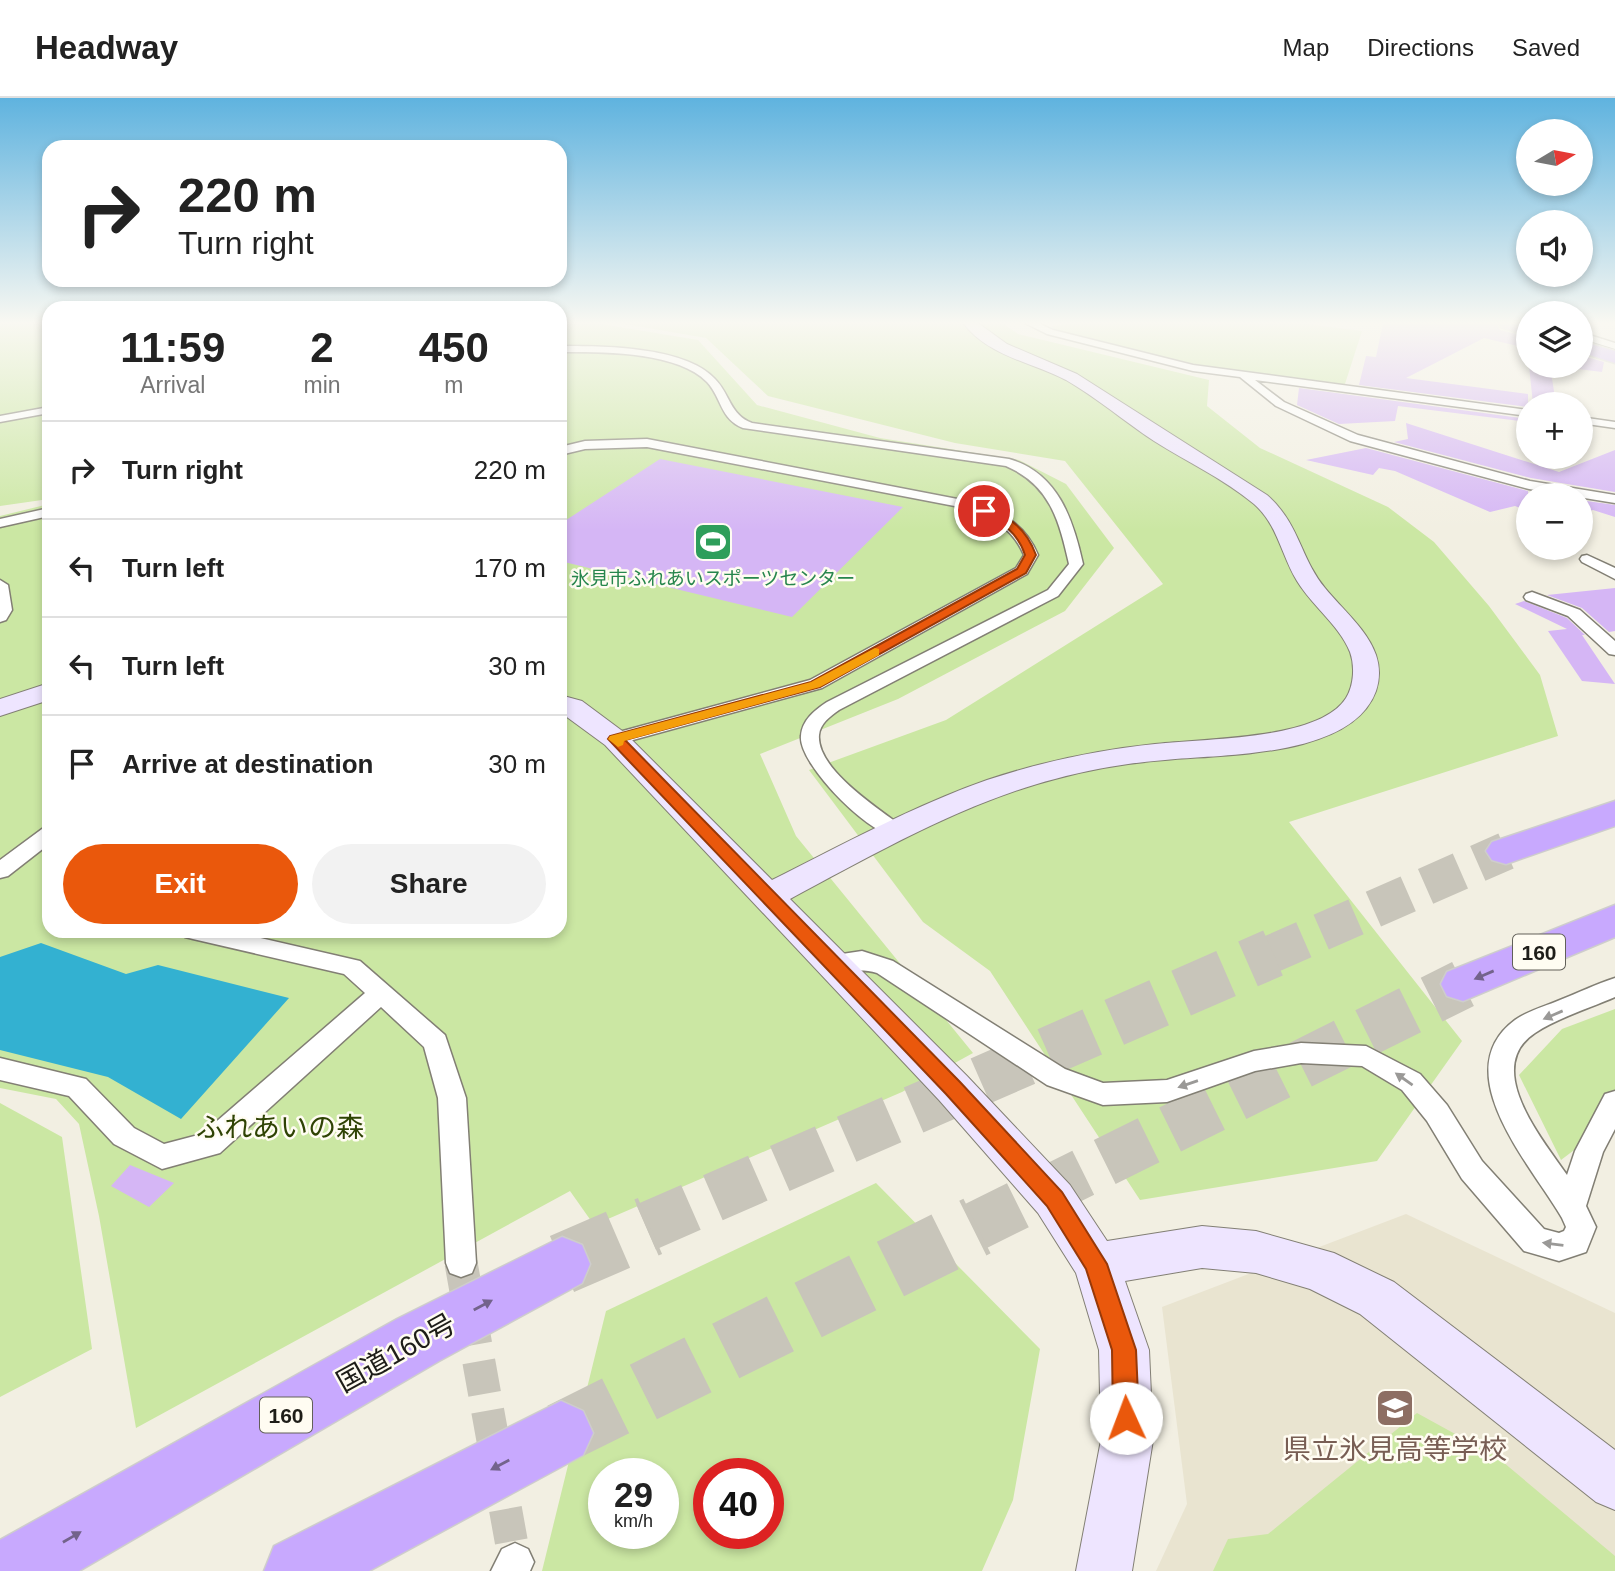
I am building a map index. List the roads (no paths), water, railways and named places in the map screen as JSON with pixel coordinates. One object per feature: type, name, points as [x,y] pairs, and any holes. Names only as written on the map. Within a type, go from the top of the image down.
[{"type":"highway","points":[[1566,829],[1615,797]]},
{"type":"highway","points":[[1506,851],[1615,813]]},
{"type":"highway","name":"160","points":[[1463,984],[1615,920]]},
{"type":"highway","name":"国道160号","points":[[12,1571],[418,1340],[562,1264]]},
{"type":"highway","points":[[299,1571],[561,1433]]},
{"type":"street","points":[[719,392],[724,405],[735,419],[761,429],[1009,463],[1031,473],[1052,496],[1072,545],[1076,564],[1053,593],[833,706],[814,721],[811,740],[815,760],[827,776],[895,832]]},
{"type":"street","points":[[767,897],[975,795],[1040,774],[1099,760],[1263,742],[1307,734],[1335,721],[1357,704],[1368,679],[1363,649],[1314,590],[1301,569],[1279,515],[1260,498],[1160,438],[1095,392]]},
{"type":"street","points":[[1264,392],[1280,404],[1354,438],[1529,485],[1615,499]]},
{"type":"street","points":[[1368,392],[1516,411]]},
{"type":"street","points":[[0,419],[42,411]]},
{"type":"street","points":[[1593,422],[1615,425]]},
{"type":"street","points":[[567,449],[585,445],[647,443],[968,505],[1000,516],[1025,538],[1031,555],[1022,571],[816,684],[615,739]]},
{"type":"street","points":[[0,523],[42,514]]},
{"type":"street","points":[[1589,560],[1615,574]]},
{"type":"street","points":[[0,585],[4,610],[0,617]]},
{"type":"street","points":[[1532,597],[1574,613],[1615,650]]},
{"type":"street","points":[[0,708],[42,693]]},
{"type":"street","points":[[567,705],[615,739],[953,1088],[1054,1199],[1096,1264],[1124,1350],[1127,1440],[1104,1571]]},
{"type":"street","points":[[0,871],[42,839]]},
{"type":"street","points":[[224,938],[352,967],[436,1042],[452,1098],[461,1263]]},
{"type":"street","points":[[830,963],[862,960],[885,967],[1056,1077],[1104,1094],[1167,1091],[1254,1061],[1301,1053],[1366,1056],[1411,1082],[1437,1113],[1472,1171],[1535,1241],[1559,1247],[1575,1242],[1581,1227],[1572,1205],[1513,1115],[1501,1077],[1503,1049],[1525,1026],[1615,987]]},
{"type":"street","points":[[0,1069],[78,1087],[124,1136],[162,1157],[210,1144],[380,994]]},
{"type":"street","points":[[1572,1205],[1589,1151],[1615,1102]]},
{"type":"street","points":[[1096,1264],[1202,1247],[1256,1252],[1318,1269],[1377,1298],[1615,1483]]},
{"type":"water","points":[[41,943],[126,974],[158,965],[289,998],[181,1119],[108,1077],[0,1050],[0,957]]},
{"type":"tunnel","points":[[1269,955],[1506,851]]},
{"type":"tunnel","points":[[646,1227],[1273,953]]},
{"type":"tunnel","points":[[974,1227],[1463,984]]},
{"type":"tunnel","points":[[562,1264],[650,1226]]},
{"type":"tunnel","points":[[561,1433],[977,1226]]},
{"type":"tunnel","points":[[461,1263],[515,1562]]},
{"type":"place","name":"氷見市ふれあいスポーツセンター","points":[[713,542]]},
{"type":"place","name":"県立氷見高等学校","points":[[1395,1408]]},
{"type":"park label","name":"ふれあいの森","points":[[280,1127]]}]
